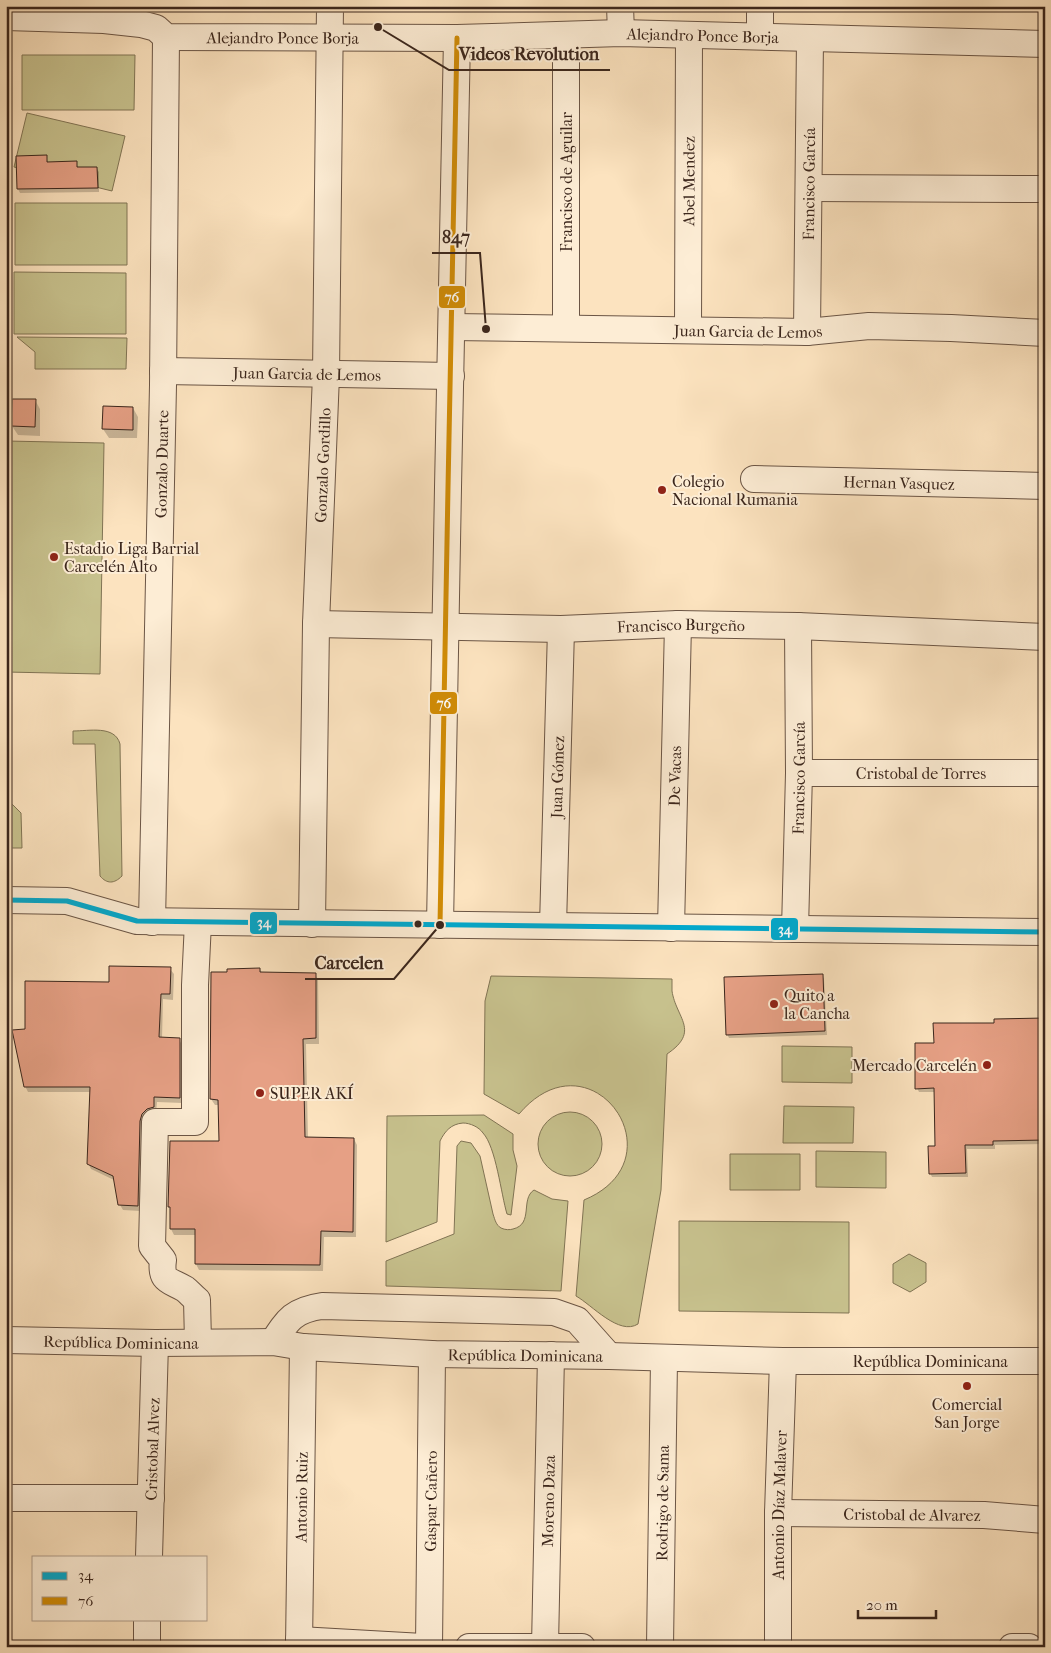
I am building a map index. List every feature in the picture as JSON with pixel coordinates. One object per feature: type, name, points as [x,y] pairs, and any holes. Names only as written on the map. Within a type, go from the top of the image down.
[{"type":"street","name":"Gonzalo Gordillo","points":[[312,924],[316,624],[326,375],[330,6]]},
{"type":"street","points":[[620,6],[621,33]]},
{"type":"street","points":[[760,6],[760,36]]},
{"type":"street","name":"Alejandro Ponce Borja","points":[[6,17],[42,12],[141,24],[156,28],[166,37],[457,38],[621,33],[1045,44]]},
{"type":"street","name":"Abel Mendez","points":[[688,329],[689,35]]},
{"type":"street","name":"Francisco de Aguilar","points":[[566,36],[566,328]]},
{"type":"street","name":"Gonzalo Duarte","points":[[152,922],[163,371],[166,37]]},
{"type":"street","points":[[440,925],[444,626],[457,38]]},
{"type":"street","name":"Francisco García","points":[[807,332],[810,38]]},
{"type":"street","points":[[809,188],[1045,189]]},
{"type":"street","name":"Juan Garcia de Lemos","points":[[452,327],[807,332],[869,326],[1045,333]]},
{"type":"street","name":"Juan Garcia de Lemos","points":[[163,371],[451,376]]},
{"type":"street","name":"Hernan Vasquez","points":[[754,479],[1045,486]]},
{"type":"street","name":"Francisco Burgeño","points":[[316,624],[561,629],[678,624],[798,626],[1045,637]]},
{"type":"street","name":"De Vacas","points":[[671,928],[678,624]]},
{"type":"street","name":"Francisco García","points":[[794,929],[800,773],[798,626]]},
{"type":"street","name":"Juan Gómez","points":[[552,926],[561,629]]},
{"type":"street","name":"Cristobal de Torres","points":[[800,773],[1045,772]]},
{"type":"street","points":[[6,900],[67,901],[137,922],[1045,932]]},
{"type":"street","points":[[198,922],[195,985],[195,1122],[155,1122],[152,1246],[163,1260],[162,1268],[168,1280],[172,1284],[186,1290],[197,1300],[198,1342]]},
{"type":"street","points":[[273,1342],[285,1323],[304,1309],[322,1306],[554,1312],[577,1320],[609,1356]]},
{"type":"street","name":"República Dominicana","points":[[6,1340],[154,1343],[273,1342],[303,1347],[432,1354],[609,1356],[664,1359],[1045,1361]]},
{"type":"street","name":"Cristobal Alvez","points":[[149,1556],[154,1343]]},
{"type":"street","name":"Antonio Ruiz","points":[[299,1644],[303,1347]]},
{"type":"street","name":"Gaspar Cañero","points":[[429,1647],[432,1354]]},
{"type":"street","name":"Moreno Daza","points":[[544,1646],[551,1355]]},
{"type":"street","name":"Rodrigo de Sama","points":[[660,1647],[664,1359]]},
{"type":"street","name":"Antonio Díaz Malaver","points":[[778,1647],[778,1513],[783,1361]]},
{"type":"street","points":[[6,1498],[151,1498]]},
{"type":"street","name":"Cristobal de Alvarez","points":[[778,1513],[984,1515],[1045,1520]]},
{"type":"street","points":[[147,1647],[148,1620]]},
{"type":"street","points":[[299,1644],[423,1647]]},
{"type":"street","points":[[1012,1647],[1029,1646]]},
{"type":"street","points":[[469,1647],[582,1647]]},
{"type":"shaded area","points":[[22,55],[135,55],[134,110],[22,110]]},
{"type":"shaded area","points":[[27,113],[125,136],[112,191],[14,167]]},
{"type":"shaded area","points":[[15,203],[127,203],[127,265],[15,265]]},
{"type":"shaded area","points":[[14,272],[126,273],[126,334],[14,334]]},
{"type":"shaded area","points":[[17,337],[127,338],[126,369],[35,369],[35,352]]},
{"type":"shaded area","name":"Estadio Liga Barrial Carcelén Alto","points":[[6,441],[104,443],[100,674],[6,672]]},
{"type":"shaded area","points":[[101,730],[113,734],[120,744],[122,876],[113,882],[108,882],[100,876],[95,744],[73,744],[73,731]]},
{"type":"shaded area","points":[[10,802],[21,813],[22,848],[6,848],[6,805]]},
{"type":"shaded area","points":[[491,976],[672,979],[674,1001],[685,1031],[683,1038],[677,1046],[667,1054],[661,1190],[638,1324],[631,1327],[614,1323],[576,1296],[584,1200],[613,1181],[626,1157],[626,1132],[616,1110],[597,1093],[573,1086],[547,1092],[519,1114],[484,1094],[485,1001]]},
{"type":"shaded area","points":[[782,1046],[852,1047],[852,1083],[782,1082]]},
{"type":"shaded area","points":[[784,1106],[854,1107],[853,1143],[783,1143]]},
{"type":"shaded area","points":[[564,1112],[576,1112],[593,1121],[600,1132],[602,1144],[600,1156],[593,1167],[576,1176],[564,1176],[552,1171],[543,1162],[538,1150],[538,1138],[543,1126],[552,1117]]},
{"type":"shaded area","points":[[484,1115],[513,1134],[513,1150],[517,1166],[511,1215],[507,1214],[495,1160],[488,1140],[477,1127],[463,1123],[449,1129],[440,1141],[437,1222],[386,1242],[387,1116]]},
{"type":"shaded area","points":[[461,1141],[471,1143],[480,1156],[493,1214],[501,1228],[512,1229],[523,1222],[528,1199],[534,1190],[552,1199],[568,1201],[561,1291],[386,1286],[386,1261],[454,1234],[457,1146]]},
{"type":"shaded area","points":[[816,1151],[886,1152],[886,1188],[816,1187]]},
{"type":"shaded area","points":[[730,1154],[800,1154],[800,1190],[730,1190]]},
{"type":"shaded area","points":[[679,1221],[849,1222],[849,1313],[679,1311]]},
{"type":"shaded area","points":[[909,1254],[926,1263],[926,1282],[910,1292],[893,1283],[893,1264]]},
{"type":"building","points":[[47,155],[47,162],[77,161],[77,167],[97,167],[98,188],[17,189],[16,156]]},
{"type":"building","points":[[12,399],[36,399],[35,427],[11,426]]},
{"type":"building","points":[[103,406],[133,407],[133,430],[102,429]]},
{"type":"building","points":[[109,966],[171,967],[170,994],[161,994],[159,1037],[180,1038],[180,1098],[154,1097],[154,1107],[147,1109],[142,1114],[140,1121],[138,1206],[118,1205],[113,1176],[87,1164],[90,1087],[24,1087],[12,1030],[25,1029],[25,981],[109,982]]},
{"type":"building","points":[[260,968],[260,972],[316,973],[316,1038],[303,1039],[305,1137],[354,1138],[353,1232],[321,1231],[320,1265],[195,1264],[195,1229],[170,1229],[170,1207],[168,1207],[170,1141],[219,1141],[218,1100],[210,1099],[211,972],[227,972],[227,969]]},
{"type":"building","name":"Quito a la Cancha","points":[[823,974],[825,1031],[726,1035],[724,977]]},
{"type":"building","name":"Mercado Carcelén","points":[[1045,1018],[1045,1140],[993,1141],[993,1145],[965,1145],[966,1173],[929,1174],[928,1146],[935,1146],[934,1088],[915,1089],[915,1043],[934,1043],[933,1023],[994,1023],[994,1019]]},
{"type":"transit line","name":"76","points":[[440,925],[457,38]]},
{"type":"transit line","name":"34","points":[[6,900],[67,901],[137,921],[1045,932]]},
{"type":"place","name":"Videos Revolution","points":[[378,27]]},
{"type":"place","name":"847","points":[[486,329]]},
{"type":"place","name":"Colegio Nacional Rumania","points":[[662,490]]},
{"type":"place","name":"Estadio Liga Barrial Carcelén Alto","points":[[54,557]]},
{"type":"place","name":"Carcelen","points":[[440,925]]},
{"type":"place","name":"Quito a la Cancha","points":[[774,1004]]},
{"type":"place","name":"Mercado Carcelén","points":[[987,1065]]},
{"type":"place","name":"SUPER AKÍ","points":[[260,1093]]},
{"type":"place","name":"Comercial San Jorge","points":[[967,1386]]}]
